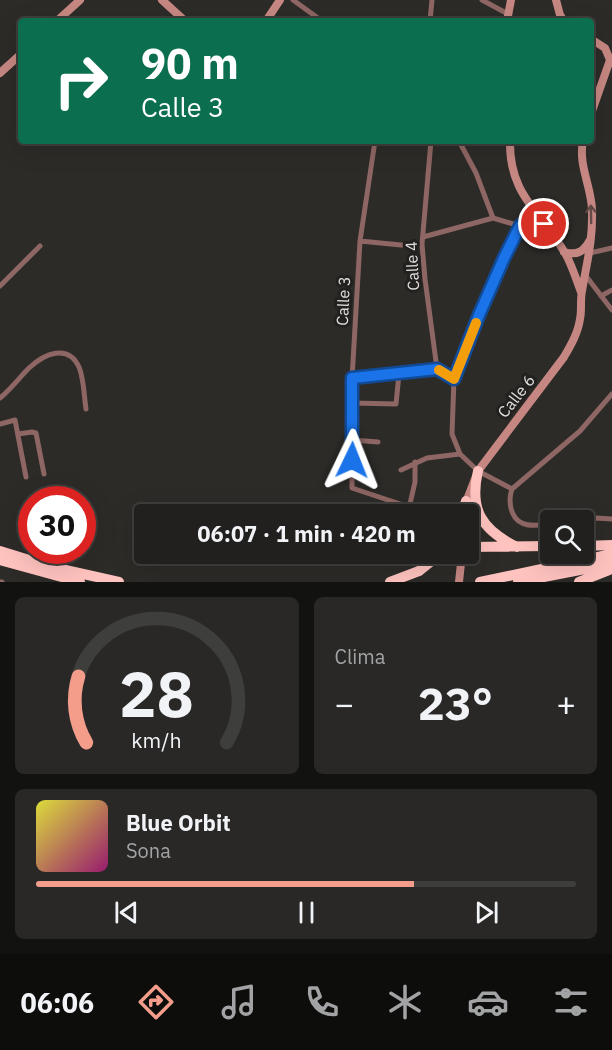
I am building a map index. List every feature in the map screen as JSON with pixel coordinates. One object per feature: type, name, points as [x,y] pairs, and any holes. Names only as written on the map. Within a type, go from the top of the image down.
[{"type":"highway","points":[[478,471],[474,489],[478,513],[486,526],[500,539],[517,547]]},
{"type":"highway","points":[[594,546],[612,545]]},
{"type":"highway","points":[[479,548],[540,546]]},
{"type":"highway","points":[[0,551],[52,567],[119,582]]},
{"type":"highway","points":[[480,582],[612,554]]},
{"type":"highway","points":[[0,560],[80,582]]},
{"type":"highway","points":[[390,582],[419,571],[428,564]]},
{"type":"highway","points":[[518,582],[612,564]]},
{"type":"highway","points":[[579,582],[612,569]]},
{"type":"street","points":[[60,18],[80,0]]},
{"type":"street","points":[[268,18],[280,0]]},
{"type":"street","points":[[293,0],[318,18]]},
{"type":"street","points":[[430,18],[432,0]]},
{"type":"street","points":[[482,0],[508,17],[511,0]]},
{"type":"street","points":[[556,0],[562,18]]},
{"type":"street","points":[[167,2],[182,18]]},
{"type":"street","points":[[594,41],[610,54],[608,67],[594,106]]},
{"type":"street","points":[[0,73],[18,57]]},
{"type":"street","name":"Calle 3","points":[[375,144],[360,241],[352,378],[352,488],[398,504]]},
{"type":"street","name":"Calle 4","points":[[431,144],[423,240],[425,279],[437,369]]},
{"type":"street","points":[[461,144],[476,173],[493,218]]},
{"type":"street","name":"Calle 6","points":[[510,144],[513,173],[520,192],[564,252],[581,293]]},
{"type":"street","name":"Calle 6","points":[[466,501],[478,471],[564,357],[575,338],[591,238],[590,193],[581,159],[583,144]]},
{"type":"street","points":[[512,489],[478,471],[460,454],[452,434],[454,379],[479,315],[520,226],[535,213]]},
{"type":"street","points":[[360,241],[393,244],[423,240],[493,218],[520,226]]},
{"type":"street","points":[[564,252],[579,253],[584,250],[591,238]]},
{"type":"street","points":[[0,286],[40,246]]},
{"type":"street","points":[[590,253],[612,248]]},
{"type":"street","points":[[586,276],[612,310]]},
{"type":"street","points":[[601,296],[612,290]]},
{"type":"street","points":[[0,398],[36,362],[54,352],[69,355],[80,369],[86,409]]},
{"type":"street","points":[[352,378],[437,369],[454,379]]},
{"type":"street","points":[[352,404],[396,404],[399,374]]},
{"type":"street","points":[[540,524],[522,524],[516,519],[510,505],[512,489],[580,431],[612,394]]},
{"type":"street","points":[[0,424],[15,420],[26,477]]},
{"type":"street","points":[[18,434],[36,433],[44,474]]},
{"type":"street","points":[[352,440],[378,442]]},
{"type":"street","points":[[401,470],[431,457],[460,454]]},
{"type":"street","points":[[410,504],[415,482],[415,462]]},
{"type":"street","points":[[594,518],[612,519]]},
{"type":"street","points":[[459,582],[461,564]]},
{"type":"slow traffic","points":[[439,370],[454,379],[476,323]]},
{"type":"route","points":[[352,460],[352,378],[437,369],[454,379],[479,315],[520,226],[535,213],[544,224]]}]
